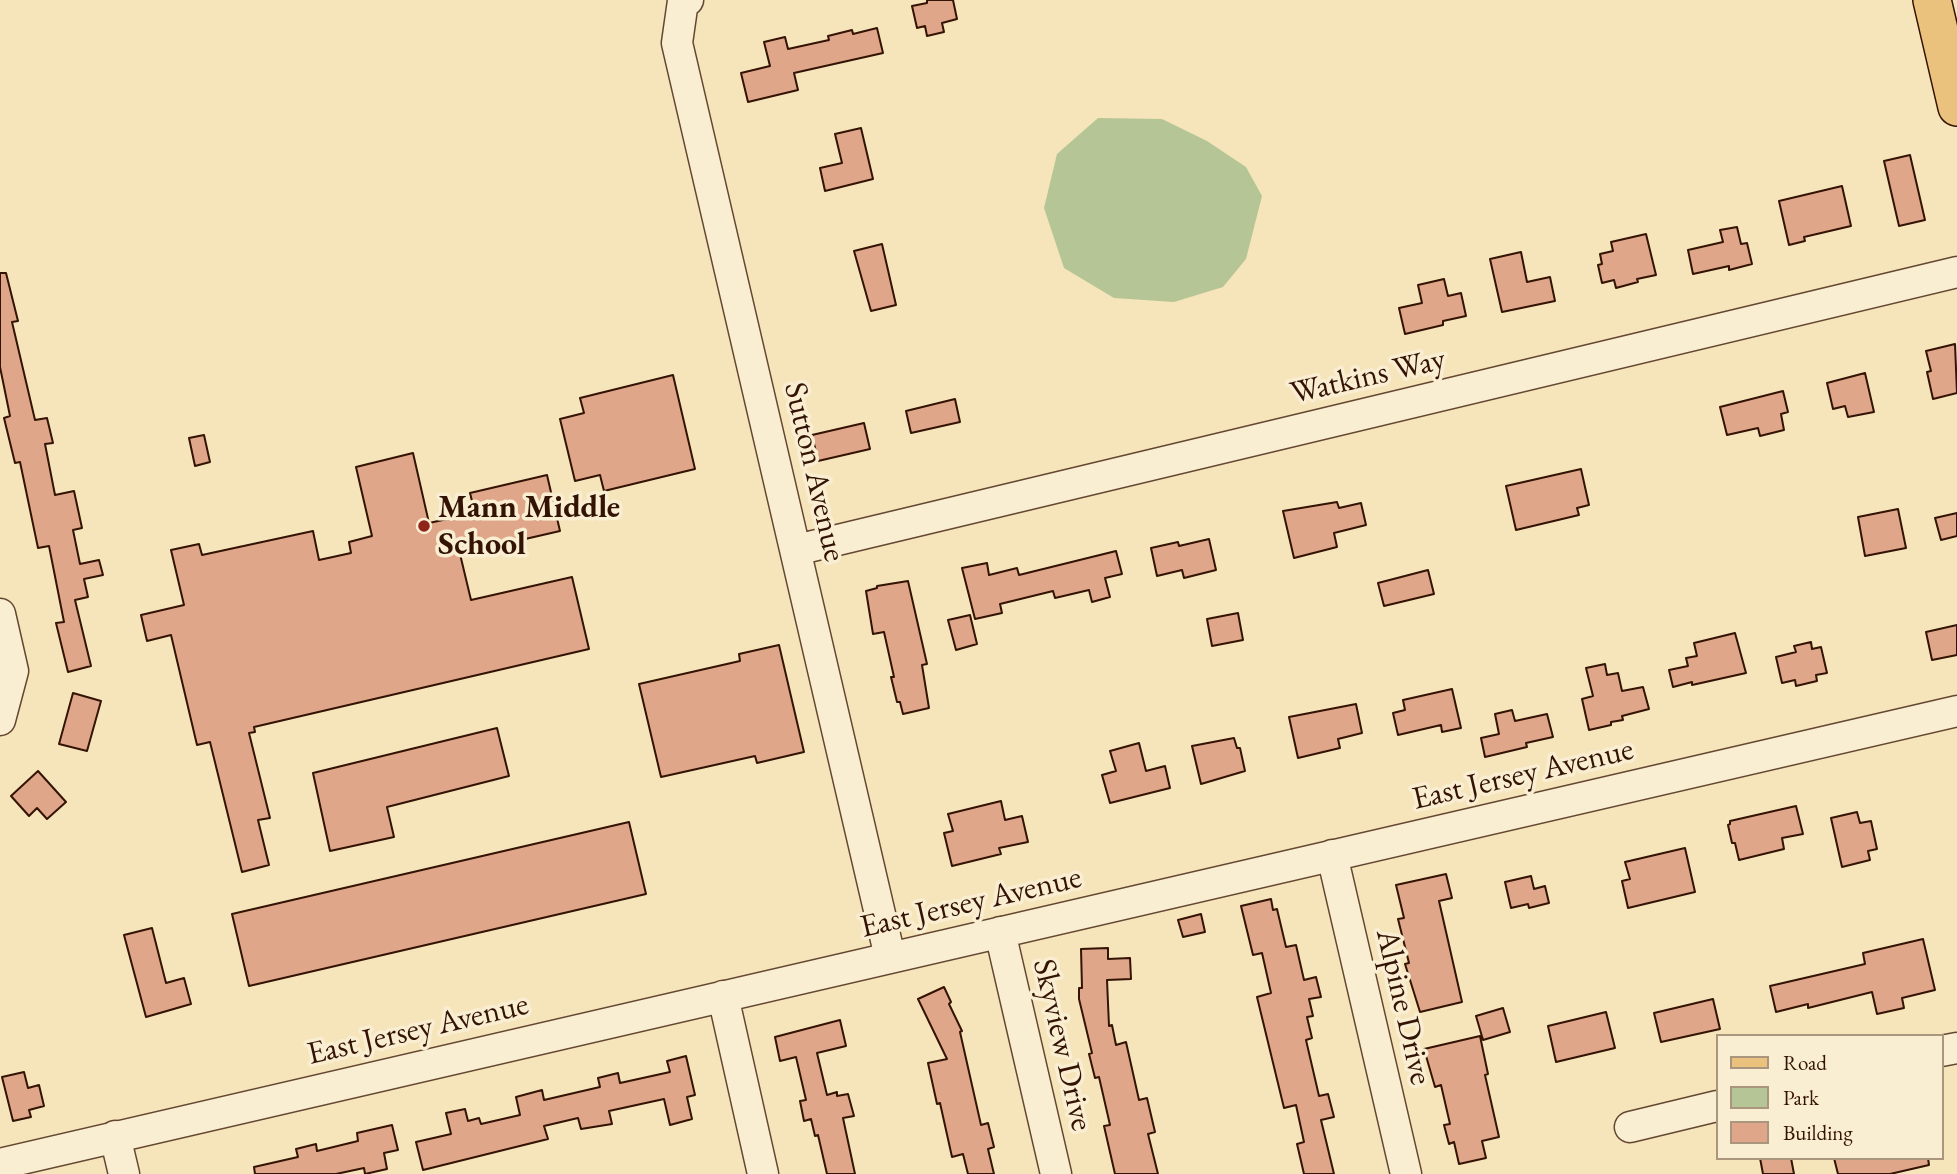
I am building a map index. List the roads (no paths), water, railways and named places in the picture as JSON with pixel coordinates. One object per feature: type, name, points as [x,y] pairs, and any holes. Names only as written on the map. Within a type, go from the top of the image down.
[{"type":"main road","points":[[1932,0],[1957,107]]},
{"type":"street","name":"Sutton Avenue","points":[[685,1],[677,43],[890,957]]},
{"type":"street","name":"Watkins Way","points":[[796,550],[1957,272]]},
{"type":"street","points":[[0,614],[13,671],[0,720]]},
{"type":"street","name":"East Jersey Avenue","points":[[0,1164],[1957,711]]},
{"type":"street","name":"Alpine Drive","points":[[1332,855],[1406,1174]]},
{"type":"street","name":"Skyview Drive","points":[[1000,932],[1056,1174]]},
{"type":"street","points":[[723,996],[763,1174]]},
{"type":"street","points":[[1629,1127],[1716,1106]]},
{"type":"street","points":[[115,1136],[124,1174]]},
{"type":"place","name":"Mann Middle School","points":[[424,526]]}]
